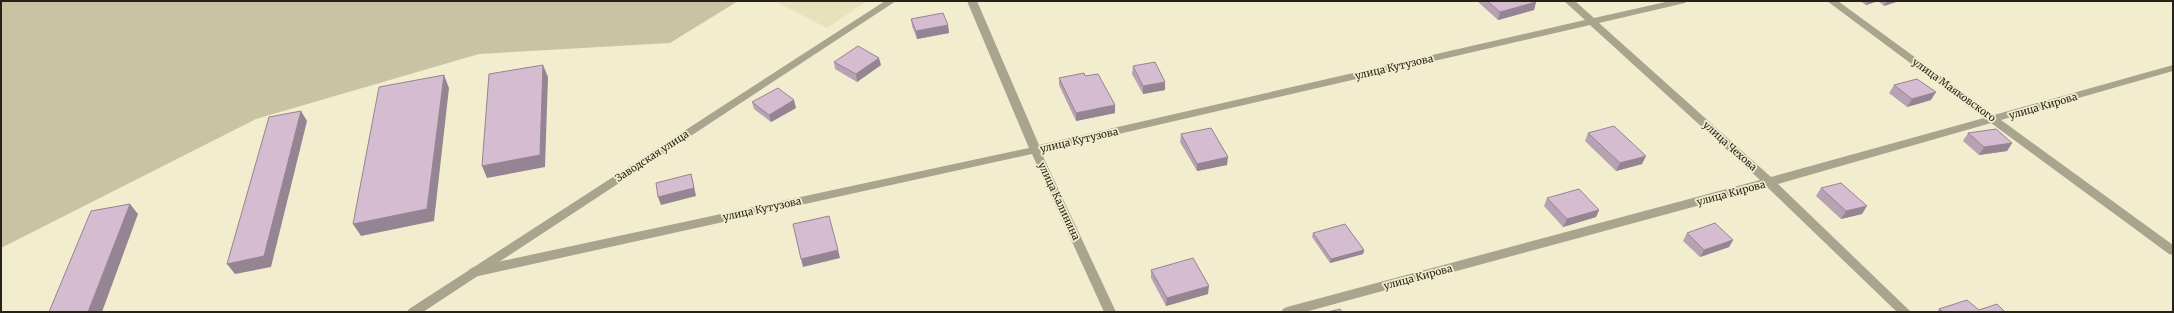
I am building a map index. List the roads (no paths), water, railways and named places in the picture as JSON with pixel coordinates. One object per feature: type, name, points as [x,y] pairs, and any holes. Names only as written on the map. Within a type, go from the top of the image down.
[{"type":"street","name":"Заводская улица","points":[[413,312],[891,1]]},
{"type":"street","name":"улица Калинина","points":[[972,1],[1035,150],[1110,312]]},
{"type":"street","name":"улица Чехова","points":[[1569,1],[1770,182],[1905,312]]},
{"type":"street","name":"улица Кутузова","points":[[474,272],[1035,150],[1682,1]]},
{"type":"street","name":"улица Маяковского","points":[[1832,1],[2173,251]]},
{"type":"street","name":"улица Кирова","points":[[1287,312],[1770,182],[1995,120],[2173,68]]}]
